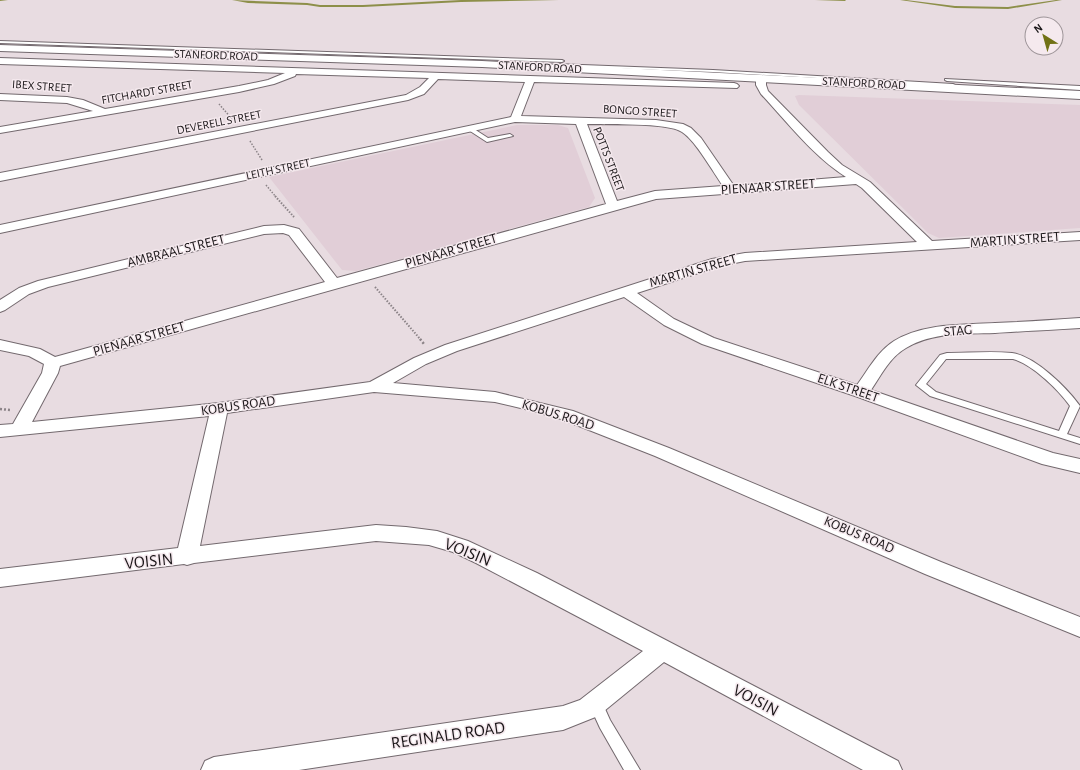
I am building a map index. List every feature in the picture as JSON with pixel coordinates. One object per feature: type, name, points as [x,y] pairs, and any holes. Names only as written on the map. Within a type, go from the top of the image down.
[{"type":"main road","name":"STANFORD ROAD","points":[[0,41],[498,56],[765,68],[1080,87]]},
{"type":"main road","name":"STANFORD ROAD","points":[[0,47],[482,64],[1080,94]]},
{"type":"street","name":"STANFORD ROAD","points":[[0,61],[734,86]]},
{"type":"street","name":"FITCHARDT STREET","points":[[0,130],[271,82],[286,77],[296,71]]},
{"type":"street","name":"DEVERELL STREET","points":[[0,177],[408,97],[423,91],[435,76]]},
{"type":"street","points":[[761,78],[761,85],[764,92],[794,124],[838,167],[858,180],[928,246]]},
{"type":"street","points":[[515,118],[531,79]]},
{"type":"street","name":"IBEX STREET","points":[[0,97],[74,101],[103,112]]},
{"type":"street","name":"BONGO STREET","points":[[515,118],[670,124],[685,128],[697,140],[731,190]]},
{"type":"street","name":"LEITH STREET","points":[[0,228],[515,118]]},
{"type":"street","name":"POTTS STREET","points":[[580,120],[613,207]]},
{"type":"street","name":"PIENAAR STREET","points":[[52,363],[366,276],[511,234],[662,194],[858,180]]},
{"type":"street","name":"AMBRAAL STREET","points":[[0,307],[24,291],[43,284],[264,230],[284,229],[294,232]]},
{"type":"street","points":[[294,232],[334,284]]},
{"type":"street","name":"MARTIN STREET","points":[[374,387],[402,370],[434,355],[625,291],[731,258],[1080,236]]},
{"type":"street","name":"ELK STREET","points":[[625,291],[669,322],[697,336],[861,392],[1049,459],[1080,466]]},
{"type":"street","name":"STAG","points":[[861,392],[889,353],[912,339],[930,334],[953,331],[1080,323]]},
{"type":"street","points":[[0,345],[33,353],[47,358],[52,363],[50,373],[19,429]]},
{"type":"street","name":"KOBUS ROAD","points":[[0,431],[219,409],[374,387],[495,397],[567,415],[662,452],[933,568],[1080,627]]},
{"type":"street","points":[[187,557],[219,409]]},
{"type":"street","name":"VOISIN","points":[[0,578],[376,534],[400,534],[437,539],[472,551],[515,572],[889,770]]},
{"type":"street","name":"REGINALD ROAD","points":[[214,770],[563,718],[589,708],[662,650]]},
{"type":"lane","points":[[0,47],[693,70],[1080,94]]},
{"type":"lane","points":[[469,128],[487,140],[510,136]]},
{"type":"lane","points":[[1062,435],[1076,406],[1071,399],[1033,366],[1021,358],[1013,356],[943,357],[921,385],[933,394],[1080,441]]},
{"type":"lane","points":[[596,703],[605,724],[633,770]]},
{"type":"path","points":[[257,174],[298,222],[294,232]]},
{"type":"path","points":[[366,276],[434,355]]},
{"type":"path","points":[[0,409],[10,410]]},
{"type":"shaded area","points":[[795,96],[1080,105],[1080,228],[939,238],[928,233],[799,105]]},
{"type":"shaded area","points":[[517,125],[558,125],[568,128],[595,198],[589,207],[356,271],[342,270],[269,177]]},
{"type":"waterway","points":[[0,0],[7,0]]},
{"type":"waterway","points":[[233,0],[320,6],[363,6],[461,1],[558,0]]},
{"type":"waterway","points":[[816,0],[845,0]]},
{"type":"waterway","points":[[901,0],[955,7],[1008,8],[1061,0]]}]
